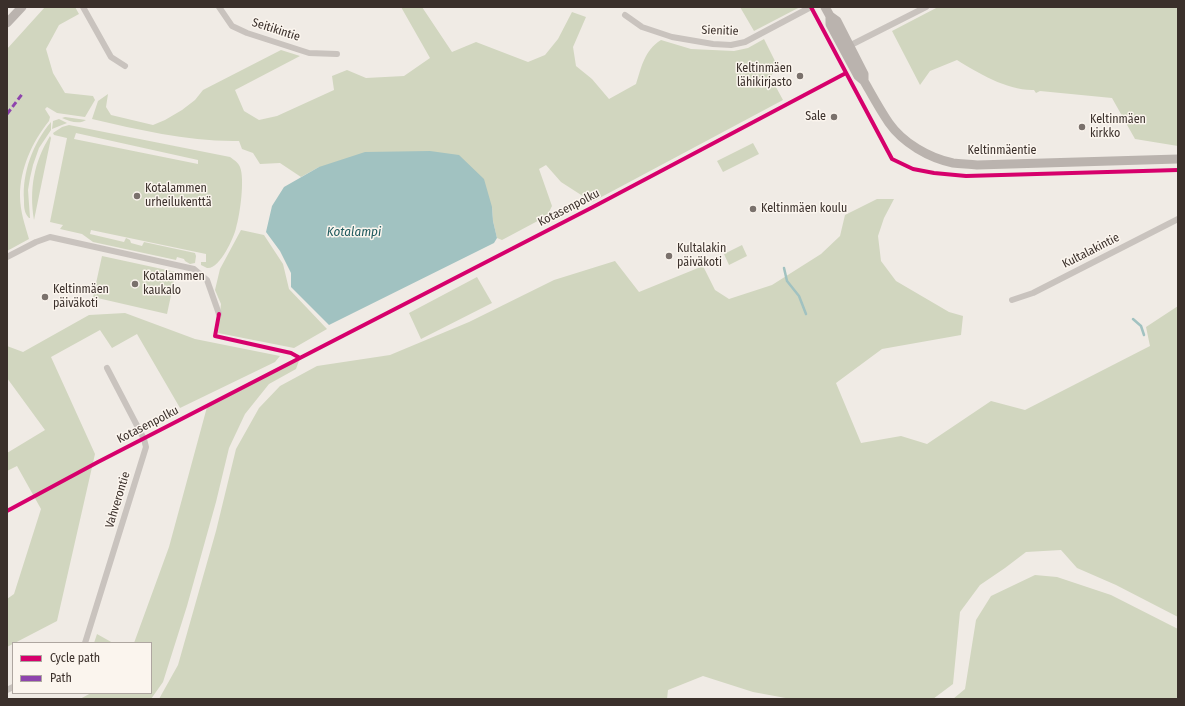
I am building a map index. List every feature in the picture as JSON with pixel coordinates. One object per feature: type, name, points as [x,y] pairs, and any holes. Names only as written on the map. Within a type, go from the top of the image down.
[{"type":"main road","points":[[7,23],[22,7]]},
{"type":"main road","name":"Keltinmäentie","points":[[825,7],[830,16],[830,24],[847,47],[858,76],[864,81],[889,124],[902,138],[916,148],[932,156],[952,163],[977,165],[1178,159]]},
{"type":"street","points":[[83,7],[111,57],[125,66]]},
{"type":"street","name":"Seitikintie","points":[[219,7],[232,26],[246,33],[309,53],[337,54]]},
{"type":"street","name":"Sienitie","points":[[625,15],[642,27],[672,37],[713,44],[731,45],[745,42],[811,7]]},
{"type":"street","points":[[847,47],[926,7]]},
{"type":"street","name":"Kultalakintie","points":[[1012,300],[1033,293],[1178,219]]},
{"type":"street","points":[[7,257],[36,242],[50,237],[194,269],[207,280],[219,314]]},
{"type":"street","name":"Vahverontie","points":[[85,642],[146,447],[144,438],[107,368]]},
{"type":"green space","points":[[45,7],[75,7],[79,14],[59,25],[46,49],[53,73],[65,93],[93,96],[95,100],[85,117],[57,113],[47,107],[45,109],[50,117],[49,121],[32,147],[22,176],[20,196],[21,207],[29,239],[7,251],[7,49]]},
{"type":"green space","points":[[401,7],[422,7],[452,52],[476,42],[528,62],[545,55],[558,39],[572,12],[586,17],[573,47],[576,66],[592,79],[609,99],[636,84],[644,59],[655,44],[661,40],[691,49],[734,51],[748,48],[764,39],[779,69],[770,76],[783,100],[592,202],[561,182],[546,165],[539,169],[552,206],[547,216],[502,240],[497,238],[493,221],[492,207],[319,167],[301,177],[280,163],[260,164],[253,153],[242,149],[239,141],[202,140],[146,131],[92,119],[98,101],[108,94],[106,107],[111,115],[153,125],[182,110],[195,100],[203,90],[281,50],[300,56],[235,90],[244,111],[259,120],[277,116],[334,90],[332,76],[347,70],[366,78],[404,76],[430,58]]},
{"type":"green space","points":[[740,7],[800,7],[754,31]]},
{"type":"green space","points":[[938,7],[1178,7],[1178,146],[1135,139],[1112,98],[1040,91],[1036,93],[1034,90],[1014,88],[994,80],[957,60],[930,71],[920,85],[892,31]]},
{"type":"green space","points":[[65,117],[86,120],[74,122],[62,118]]},
{"type":"green space","points":[[59,119],[67,123],[52,129],[53,121]]},
{"type":"green space","points":[[51,122],[51,130],[39,148],[30,178],[28,190],[29,218],[25,212],[24,205],[24,190],[27,169],[39,139]]},
{"type":"green space","name":"Kotalammen urheilukenttä","points":[[69,125],[230,157],[236,161],[239,165],[242,180],[238,222],[235,233],[221,259],[212,267],[207,268],[201,265],[201,262],[206,262],[206,254],[91,230],[90,234],[124,242],[126,238],[130,240],[131,243],[142,246],[144,242],[195,253],[195,263],[190,264],[184,259],[177,257],[176,260],[93,242],[82,234],[60,229],[63,225],[50,222],[67,138],[54,135],[53,133],[62,127]],"holes":[[[76,133],[198,160],[198,164],[74,139]]]},
{"type":"green space","points":[[50,136],[51,138],[34,220],[32,197],[34,176],[40,156]]},
{"type":"green space","points":[[753,143],[759,154],[723,172],[717,161]]},
{"type":"green space","points":[[877,199],[894,199],[884,218],[878,236],[881,261],[896,281],[949,312],[963,316],[961,335],[882,349],[836,383],[861,443],[901,436],[927,444],[991,401],[1025,410],[1150,346],[1146,327],[1178,306],[1178,617],[1116,585],[1077,568],[1061,550],[1026,552],[980,585],[960,612],[953,684],[933,699],[791,699],[753,692],[703,676],[668,690],[667,699],[159,699],[178,665],[216,531],[236,449],[259,408],[280,386],[317,366],[390,355],[469,322],[554,280],[615,261],[639,292],[703,266],[715,290],[729,299],[772,285],[821,254],[840,236],[845,215]]},
{"type":"green space","points":[[241,230],[264,235],[283,264],[289,289],[327,329],[294,348],[218,333],[221,304],[215,290],[220,269]]},
{"type":"green space","points":[[742,245],[747,256],[729,265],[724,254]]},
{"type":"green space","name":"Kotalammen kaukalo","points":[[102,256],[176,272],[167,314],[93,297]]},
{"type":"green space","points":[[477,277],[492,303],[421,339],[409,313]]},
{"type":"green space","points":[[125,313],[195,339],[280,356],[275,362],[180,408],[137,334],[112,348],[100,330],[51,357],[95,454],[57,621],[17,642],[12,642],[12,644],[7,647],[7,599],[14,594],[41,509],[17,466],[7,471],[7,453],[45,430],[7,378],[7,346],[23,352],[89,315]]},
{"type":"green space","points":[[300,358],[296,369],[269,384],[245,414],[229,448],[216,502],[187,606],[163,682],[151,699],[80,699],[89,694],[152,694],[152,642],[134,642],[169,547],[207,407]]},
{"type":"green space","points":[[1035,575],[1057,577],[1111,595],[1178,629],[1178,699],[953,699],[965,689],[976,620],[991,596]]},
{"type":"green space","points":[[97,634],[111,642],[94,642]]},
{"type":"water","name":"Kotalampi","points":[[430,151],[459,155],[484,179],[492,207],[493,221],[497,238],[494,243],[329,325],[291,287],[291,273],[280,251],[266,232],[272,206],[284,187],[319,167],[365,152]]},
{"type":"waterway","points":[[784,268],[787,281],[799,296],[806,314]]},
{"type":"waterway","points":[[1133,319],[1141,326],[1144,335]]},
{"type":"marked path","points":[[7,114],[23,93]]},
{"type":"cycle path","points":[[811,7],[892,159],[913,169],[934,173],[966,176],[1178,170]]},
{"type":"cycle path","name":"Kotasenpolku","points":[[7,511],[98,462],[593,207],[846,73]]},
{"type":"cycle path","points":[[219,314],[215,336],[291,353],[300,358]]},
{"type":"place","name":"Keltinmäen lähikirjasto","points":[[800,76]]},
{"type":"place","name":"Sale","points":[[834,117]]},
{"type":"place","name":"Keltinmäen kirkko","points":[[1082,127]]},
{"type":"place","name":"Kotalammen urheilukenttä","points":[[137,196]]},
{"type":"place","name":"Keltinmäen koulu","points":[[753,209]]},
{"type":"place","name":"Kultalakin päiväkoti","points":[[669,256]]},
{"type":"place","name":"Kotalammen kaukalo","points":[[135,284]]},
{"type":"place","name":"Keltinmäen päiväkoti","points":[[45,297]]}]
